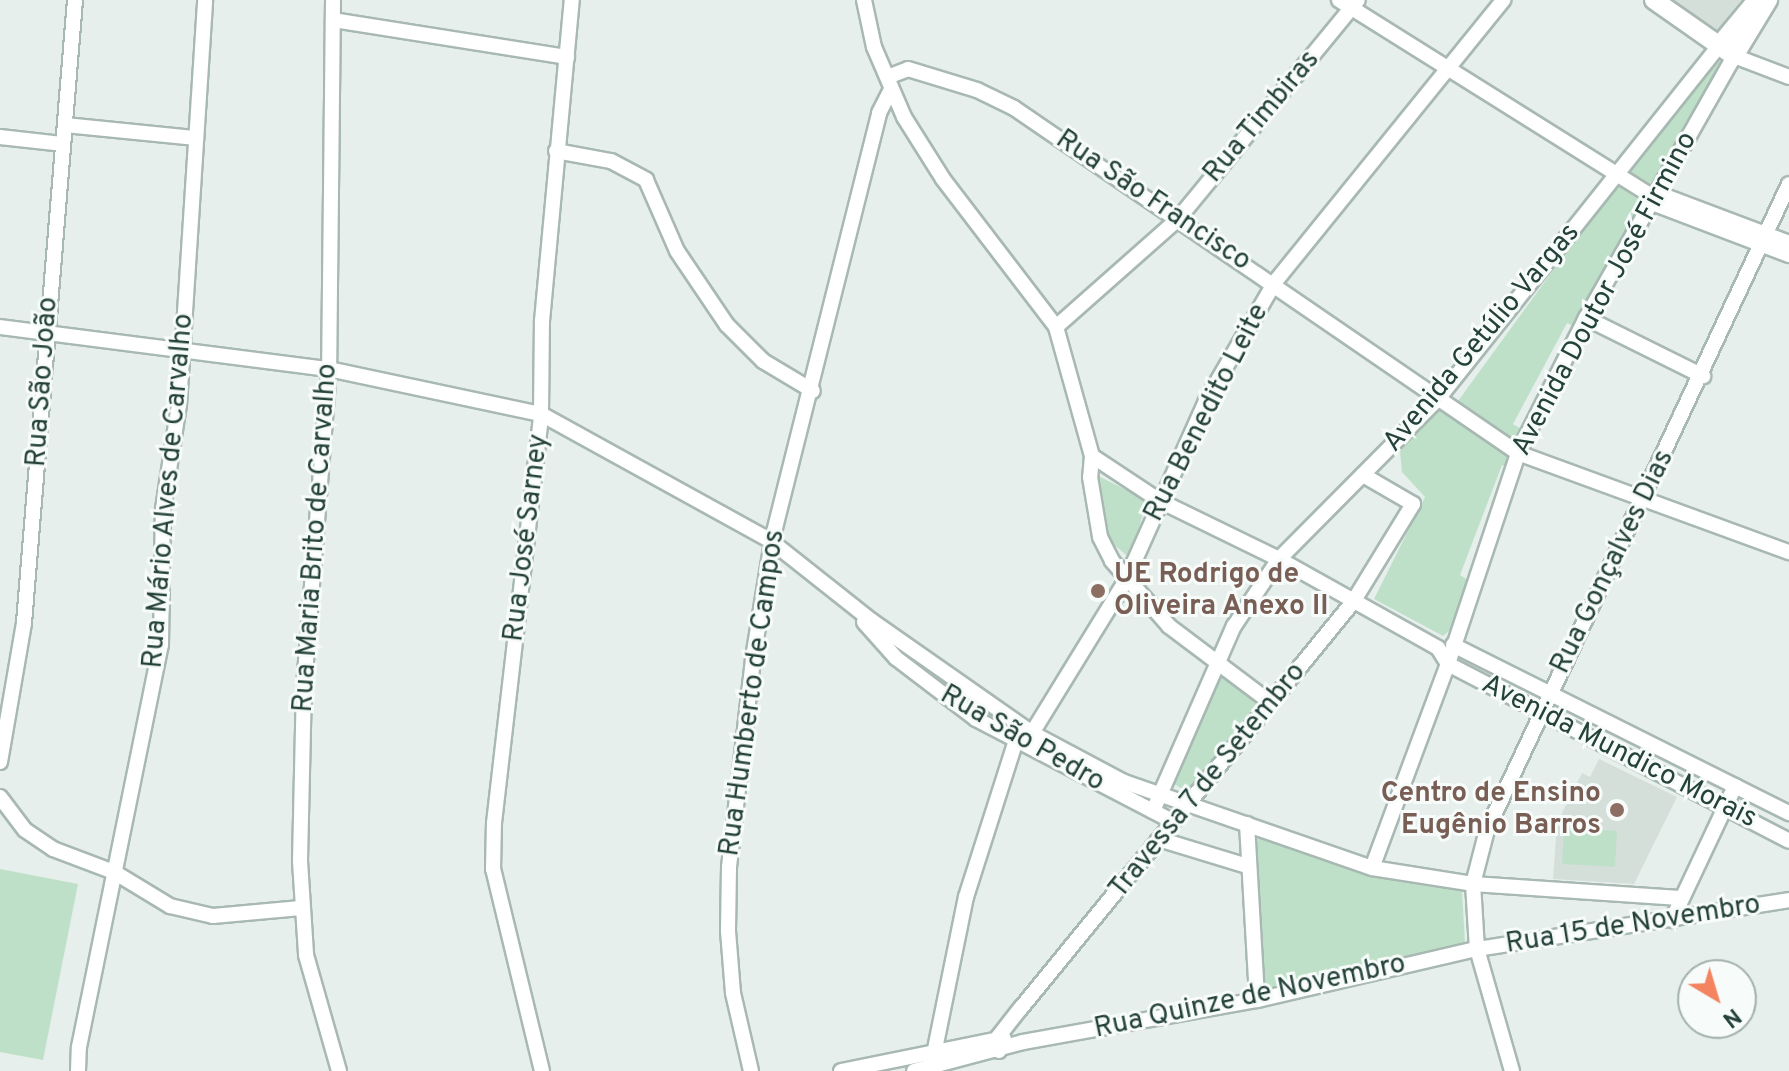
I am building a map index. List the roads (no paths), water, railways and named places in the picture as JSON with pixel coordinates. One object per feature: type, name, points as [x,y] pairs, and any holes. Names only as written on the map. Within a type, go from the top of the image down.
[{"type":"street","name":"Rua São João","points":[[0,762],[24,623],[75,0]]},
{"type":"street","name":"Rua Mário Alves de Carvalho","points":[[78,1071],[114,872],[161,645],[163,509],[182,349],[205,0]]},
{"type":"street","name":"Rua Maria Brito de Carvalho","points":[[333,0],[329,369],[304,684],[301,908],[306,955],[339,1071]]},
{"type":"street","name":"Rua José Sarney","points":[[542,1071],[493,869],[494,823],[541,414],[542,321],[572,0]]},
{"type":"street","points":[[864,0],[874,47],[943,179],[1056,327],[1092,456],[1090,477],[1100,537],[1126,580],[1169,626],[1271,703]]},
{"type":"street","name":"Rua Benedito Leite","points":[[1032,733],[1126,580],[1206,401],[1275,282],[1503,0]]},
{"type":"street","points":[[1654,0],[1726,51],[1789,77]]},
{"type":"street","name":"Avenida Doutor José Firmino","points":[[1445,646],[1518,453],[1586,318],[1655,198],[1726,51],[1757,0]]},
{"type":"street","name":"Avenida Doutor José Firmino","points":[[1726,51],[1768,0]]},
{"type":"street","points":[[1350,3],[1616,178],[1655,198],[1789,255]]},
{"type":"street","name":"Rua Timbiras","points":[[1056,327],[1178,219],[1350,3]]},
{"type":"street","points":[[333,20],[567,57]]},
{"type":"street","name":"Avenida Getúlio Vargas","points":[[1157,804],[1234,626],[1279,559],[1438,399],[1616,178],[1726,51]]},
{"type":"street","name":"Rua São Francisco","points":[[891,82],[908,69],[977,90],[1014,108],[1275,282],[1518,453],[1789,552]]},
{"type":"street","name":"Rua Humberto de Campos","points":[[751,1071],[733,993],[729,867],[771,541],[813,391],[879,113],[891,82]]},
{"type":"street","points":[[65,125],[196,138]]},
{"type":"street","points":[[0,137],[62,144]]},
{"type":"street","points":[[556,151],[611,161],[646,180],[677,251],[727,325],[763,361],[813,391]]},
{"type":"street","name":"Rua Gonçalves Dias","points":[[1512,1071],[1477,949],[1473,884],[1487,830],[1549,694],[1646,498],[1789,184]]},
{"type":"street","points":[[1763,242],[1789,243]]},
{"type":"street","points":[[1586,318],[1703,376]]},
{"type":"street","name":"Rua São Pedro","points":[[0,327],[329,369],[541,414],[771,541],[852,606],[1032,733],[1157,804],[1172,821]]},
{"type":"street","name":"Avenida Mundico Morais","points":[[1092,456],[1160,501],[1279,559],[1353,602],[1549,694],[1789,813]]},
{"type":"street","name":"Travessa 7 de Setembro","points":[[998,1044],[1162,840],[1183,807],[1353,602],[1413,504],[1363,475]]},
{"type":"street","name":"Rua São Pedro","points":[[852,606],[896,658],[1015,743],[1157,804],[1183,807],[1247,824],[1372,868],[1473,884],[1680,898]]},
{"type":"street","points":[[1372,868],[1448,664],[1445,646]]},
{"type":"street","name":"Avenida Mundico Morais","points":[[1448,664],[1789,841]]},
{"type":"street","points":[[935,1049],[966,897],[1015,743]]},
{"type":"street","points":[[1672,920],[1735,786]]},
{"type":"street","points":[[0,797],[25,830],[53,849],[114,872],[170,906],[213,916],[301,908]]},
{"type":"street","points":[[1247,824],[1257,1000]]},
{"type":"street","points":[[1162,840],[1247,866]]},
{"type":"street","name":"Rua 15 de Novembro","points":[[1477,949],[1789,900]]},
{"type":"street","name":"Rua Quinze de Novembro","points":[[998,1044],[1257,1000],[1477,949]]},
{"type":"street","points":[[841,1071],[935,1049],[998,1044]]},
{"type":"street","points":[[914,1071],[998,1044]]},
{"type":"place","name":"UE Rodrigo de Oliveira Anexo II","points":[[1098,591]]},
{"type":"place","name":"Centro de Ensino Eugênio Barros","points":[[1617,810]]}]
